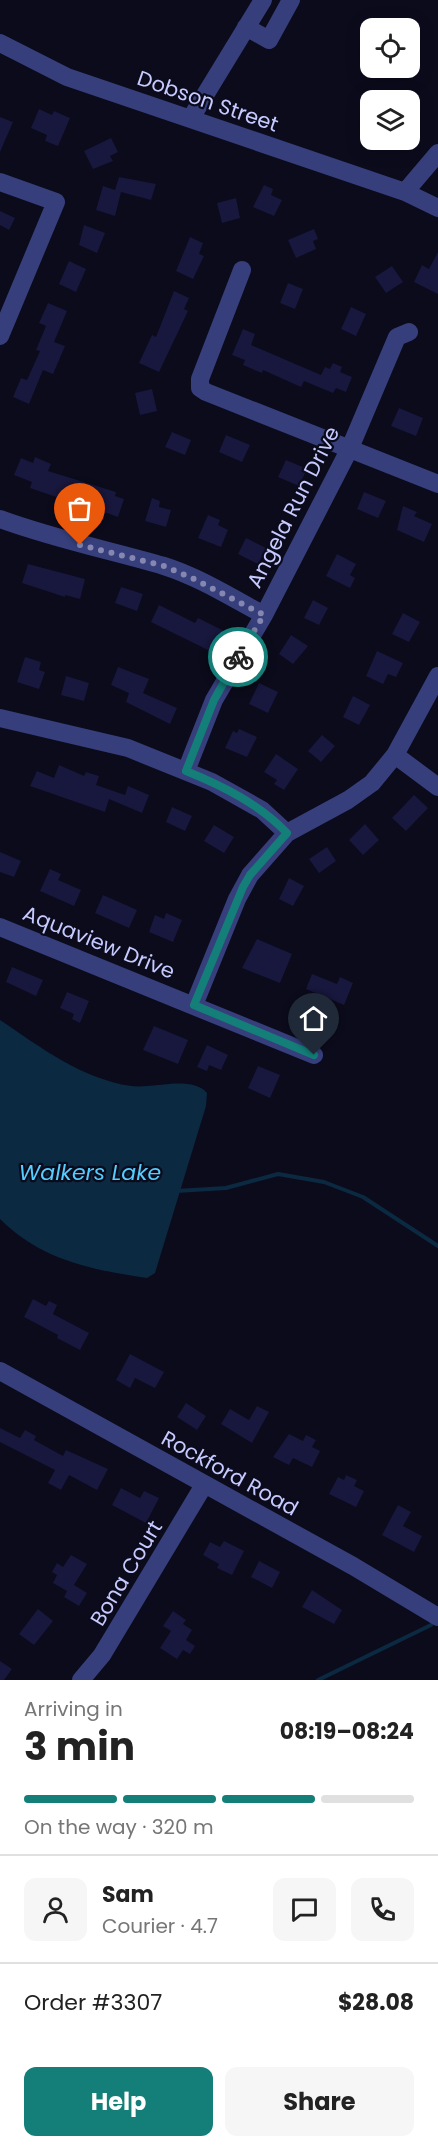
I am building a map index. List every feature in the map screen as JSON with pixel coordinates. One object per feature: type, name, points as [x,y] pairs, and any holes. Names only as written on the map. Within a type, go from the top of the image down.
[{"type":"street","points":[[191,118],[263,0]]},
{"type":"street","points":[[246,27],[269,40],[291,0]]},
{"type":"street","name":"Dobson Street","points":[[0,43],[67,76],[405,192],[438,208]]},
{"type":"street","points":[[405,192],[438,153]]},
{"type":"street","points":[[0,182],[56,202],[0,336]]},
{"type":"street","points":[[242,270],[201,379],[200,388],[438,484]]},
{"type":"street","name":"Angela Run Drive","points":[[186,771],[214,700],[264,615],[350,448],[397,337],[409,332]]},
{"type":"street","points":[[0,519],[39,534],[164,566],[264,615]]},
{"type":"street","points":[[194,1005],[241,891],[250,875],[287,833],[364,789],[395,755],[438,676]]},
{"type":"street","points":[[0,717],[128,748],[186,771],[234,793],[262,810],[287,833]]},
{"type":"street","points":[[395,755],[438,787]]},
{"type":"street","name":"Aquaview Drive","points":[[0,927],[314,1055]]},
{"type":"street","name":"Rockford Road","points":[[0,1371],[353,1566],[438,1617]]},
{"type":"street","name":"Bona Court","points":[[81,1680],[102,1655],[204,1485]]},
{"type":"water","name":"Walkers Lake","points":[[0,1020],[30,1041],[95,1077],[131,1086],[192,1085],[207,1093],[206,1106],[155,1273],[147,1278],[87,1267],[50,1254],[16,1233],[0,1219]]},
{"type":"building","points":[[39,109],[52,115],[54,111],[70,118],[58,146],[45,141],[47,135],[31,128]]},
{"type":"building","points":[[0,117],[13,122],[0,152]]},
{"type":"building","points":[[111,138],[118,152],[110,156],[113,161],[93,169],[84,151]]},
{"type":"building","points":[[119,177],[156,184],[151,200],[121,192],[115,216],[96,210],[103,186],[115,190]]},
{"type":"building","points":[[264,185],[273,189],[271,195],[282,200],[274,216],[253,207]]},
{"type":"building","points":[[236,198],[240,218],[222,223],[217,203]]},
{"type":"building","points":[[0,211],[15,218],[9,230],[0,225]]},
{"type":"building","points":[[84,225],[105,233],[97,253],[79,245]]},
{"type":"building","points":[[314,229],[318,239],[313,241],[316,249],[296,258],[288,240]]},
{"type":"building","points":[[190,237],[203,243],[199,254],[204,256],[193,279],[176,271]]},
{"type":"building","points":[[438,252],[438,294],[414,282],[422,265],[429,269]]},
{"type":"building","points":[[69,261],[86,269],[76,292],[59,284]]},
{"type":"building","points":[[392,266],[403,282],[386,293],[375,277]]},
{"type":"building","points":[[288,283],[303,289],[295,309],[280,303]]},
{"type":"building","points":[[174,291],[189,298],[184,309],[188,311],[159,372],[139,363],[152,335],[156,337]]},
{"type":"building","points":[[48,303],[67,311],[54,342],[65,346],[53,374],[43,370],[29,404],[13,397],[21,378],[27,380],[40,351],[36,350],[46,326],[39,323]]},
{"type":"building","points":[[351,307],[366,314],[356,336],[341,329]]},
{"type":"building","points":[[243,329],[255,334],[251,345],[321,375],[325,367],[330,369],[333,363],[342,367],[340,372],[352,377],[346,392],[336,388],[333,393],[304,381],[301,387],[263,370],[262,373],[243,365],[245,360],[232,355]]},
{"type":"building","points":[[152,389],[157,411],[140,415],[135,393]]},
{"type":"building","points":[[399,408],[423,418],[416,436],[391,426]]},
{"type":"building","points":[[172,432],[191,440],[185,455],[165,447]]},
{"type":"building","points":[[226,435],[250,445],[242,462],[219,452]]},
{"type":"building","points":[[35,457],[51,464],[48,471],[116,492],[115,496],[124,499],[118,517],[96,509],[97,505],[70,496],[68,501],[30,488],[32,482],[14,475],[21,458],[33,463]]},
{"type":"building","points":[[286,460],[307,469],[299,486],[278,477]]},
{"type":"building","points":[[364,492],[386,501],[378,518],[357,509]]},
{"type":"building","points":[[152,498],[160,501],[159,507],[171,510],[166,527],[145,521]]},
{"type":"building","points":[[403,506],[417,512],[414,516],[432,524],[424,542],[397,530]]},
{"type":"building","points":[[208,515],[220,520],[218,525],[228,530],[221,547],[198,538]]},
{"type":"building","points":[[246,538],[266,548],[258,564],[238,554]]},
{"type":"building","points":[[337,554],[356,564],[350,575],[355,578],[350,588],[326,576]]},
{"type":"building","points":[[28,564],[85,579],[80,599],[65,595],[65,597],[22,583]]},
{"type":"building","points":[[121,587],[143,594],[137,611],[115,603]]},
{"type":"building","points":[[313,600],[328,608],[319,625],[304,618]]},
{"type":"building","points":[[159,605],[195,623],[198,618],[224,631],[212,652],[151,622]]},
{"type":"building","points":[[403,613],[420,622],[409,642],[392,634]]},
{"type":"building","points":[[291,635],[308,646],[293,664],[279,654]]},
{"type":"building","points":[[377,651],[403,663],[396,677],[388,674],[383,684],[366,676]]},
{"type":"building","points":[[25,657],[41,662],[39,670],[45,672],[39,689],[17,682]]},
{"type":"building","points":[[118,667],[149,679],[143,693],[177,708],[170,724],[126,702],[129,693],[111,685]]},
{"type":"building","points":[[66,676],[89,683],[84,701],[61,695]]},
{"type":"building","points":[[259,683],[278,692],[268,713],[249,704]]},
{"type":"building","points":[[353,696],[370,705],[359,725],[343,717]]},
{"type":"building","points":[[239,729],[257,737],[247,757],[225,748],[233,731],[237,733]]},
{"type":"building","points":[[322,735],[335,746],[321,762],[308,751]]},
{"type":"building","points":[[276,754],[298,769],[284,790],[274,784],[277,780],[264,772]]},
{"type":"building","points":[[59,765],[84,776],[86,772],[99,776],[96,785],[125,795],[128,786],[149,795],[142,813],[109,799],[105,812],[30,786],[37,771],[54,778]]},
{"type":"building","points":[[414,795],[428,808],[406,831],[392,818]]},
{"type":"building","points":[[172,807],[192,816],[185,831],[166,822]]},
{"type":"building","points":[[365,824],[379,840],[363,855],[349,840]]},
{"type":"building","points":[[214,825],[234,837],[224,853],[204,841]]},
{"type":"building","points":[[327,847],[336,861],[319,873],[309,859]]},
{"type":"building","points":[[0,852],[21,861],[14,877],[0,872]]},
{"type":"building","points":[[50,869],[61,874],[58,880],[81,890],[74,906],[40,891]]},
{"type":"building","points":[[289,878],[304,886],[293,906],[279,899]]},
{"type":"building","points":[[103,895],[137,910],[129,928],[95,913]]},
{"type":"building","points":[[166,913],[182,920],[173,942],[149,932],[155,915],[164,919]]},
{"type":"building","points":[[257,939],[292,954],[280,983],[242,968]]},
{"type":"building","points":[[12,967],[43,980],[36,996],[6,982]]},
{"type":"building","points":[[312,974],[337,984],[340,977],[353,983],[344,1005],[306,989]]},
{"type":"building","points":[[67,992],[89,1001],[80,1023],[72,1019],[74,1014],[60,1008]]},
{"type":"building","points":[[154,1026],[188,1040],[178,1064],[143,1050]]},
{"type":"building","points":[[207,1045],[228,1055],[221,1070],[209,1065],[207,1071],[197,1067]]},
{"type":"building","points":[[258,1066],[280,1075],[270,1098],[248,1088]]},
{"type":"building","points":[[33,1299],[46,1306],[49,1301],[57,1305],[53,1314],[89,1333],[80,1350],[24,1317]]},
{"type":"building","points":[[130,1354],[164,1372],[155,1388],[135,1378],[130,1388],[116,1380]]},
{"type":"building","points":[[186,1403],[206,1416],[197,1430],[177,1417]]},
{"type":"building","points":[[257,1406],[269,1412],[252,1443],[221,1424],[230,1409],[249,1420]]},
{"type":"building","points":[[0,1428],[20,1438],[25,1430],[36,1436],[34,1440],[63,1456],[66,1450],[108,1469],[97,1490],[69,1475],[61,1490],[48,1483],[55,1470],[0,1442]]},
{"type":"building","points":[[289,1434],[303,1441],[306,1435],[316,1440],[312,1447],[320,1451],[312,1467],[293,1458],[289,1465],[273,1457]]},
{"type":"building","points":[[346,1475],[357,1480],[354,1486],[364,1491],[356,1507],[329,1494],[338,1477],[344,1480]]},
{"type":"building","points":[[121,1488],[140,1498],[144,1491],[159,1498],[146,1523],[112,1505]]},
{"type":"building","points":[[398,1505],[411,1512],[403,1526],[422,1536],[414,1552],[382,1535]]},
{"type":"building","points":[[224,1541],[244,1551],[232,1575],[217,1568],[219,1564],[203,1555],[210,1542],[220,1547]]},
{"type":"building","points":[[71,1555],[87,1564],[74,1585],[87,1593],[79,1606],[64,1597],[67,1591],[53,1583],[57,1575],[52,1572],[57,1563],[63,1567]]},
{"type":"building","points":[[259,1561],[280,1572],[272,1588],[251,1577]]},
{"type":"building","points":[[312,1590],[342,1610],[334,1624],[302,1607]]},
{"type":"building","points":[[38,1609],[53,1621],[34,1645],[19,1634]]},
{"type":"building","points":[[173,1611],[186,1620],[183,1624],[192,1630],[186,1640],[195,1646],[190,1654],[183,1650],[177,1659],[160,1648],[171,1631],[163,1626]]},
{"type":"building","points":[[0,1661],[12,1669],[4,1680],[0,1680]]},
{"type":"waterway","points":[[176,1191],[226,1188],[278,1174],[324,1182],[363,1197],[438,1246]]},
{"type":"waterway","points":[[318,1680],[431,1625]]},
{"type":"way so far","points":[[80,545],[164,566],[264,615],[238,657]]},
{"type":"route","points":[[238,657],[214,700],[186,771],[234,793],[262,810],[287,833],[250,875],[237,898],[194,1005],[314,1055]]}]
